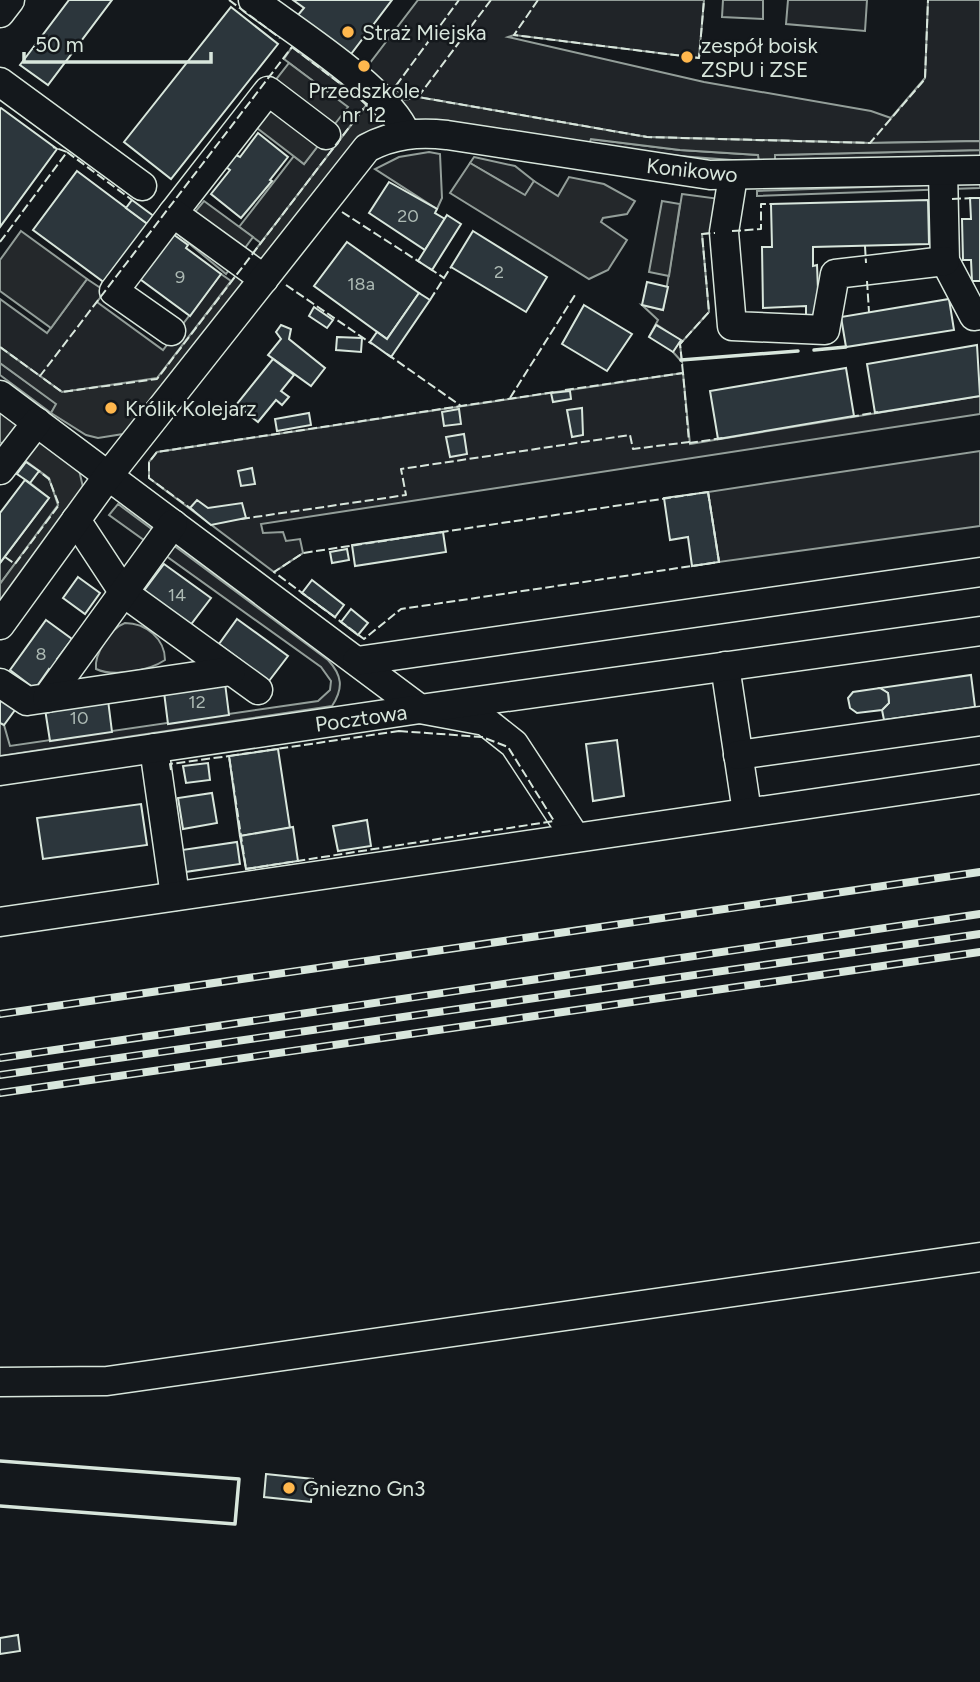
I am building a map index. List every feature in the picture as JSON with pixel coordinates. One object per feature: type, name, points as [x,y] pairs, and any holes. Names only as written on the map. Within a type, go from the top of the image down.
[{"type":"street","points":[[0,13],[10,0]]},
{"type":"street","points":[[0,625],[108,476],[367,148],[382,139],[406,134],[403,125],[376,94],[253,0]]},
{"type":"street","points":[[0,82],[142,186]]},
{"type":"street","points":[[171,331],[114,291],[268,90],[326,135]]},
{"type":"street","name":"Konikowo","points":[[406,134],[447,135],[684,172],[733,176],[980,170]]},
{"type":"street","points":[[943,171],[945,261],[974,316],[980,315]]},
{"type":"street","points":[[733,176],[724,232],[732,326],[825,330],[835,274],[945,261]]},
{"type":"street","points":[[173,213],[264,279]]},
{"type":"street","name":"Pocztowa","points":[[0,395],[420,709]]},
{"type":"street","points":[[0,470],[37,422]]},
{"type":"street","points":[[76,520],[124,593],[258,690]]},
{"type":"street","points":[[47,698],[173,524]]},
{"type":"street","points":[[357,661],[980,572]]},
{"type":"street","points":[[420,709],[980,631]]},
{"type":"street","points":[[725,666],[747,812]]},
{"type":"street","points":[[0,683],[27,701],[231,671]]},
{"type":"street","points":[[420,709],[485,721],[514,744],[575,837]]},
{"type":"street","name":"Pocztowa","points":[[0,772],[420,709]]},
{"type":"street","points":[[738,755],[979,726]]},
{"type":"street","points":[[155,748],[175,896]]},
{"type":"street","points":[[0,922],[980,779]]},
{"type":"street","points":[[0,1382],[107,1381],[980,1257]]},
{"type":"shaded area","points":[[418,0],[704,0],[699,58],[514,35],[508,37],[704,82],[871,111],[891,118],[925,78],[928,0],[980,0],[980,141],[870,143],[647,137],[418,97],[357,80]]},
{"type":"shaded area","points":[[723,0],[763,0],[763,19],[722,17]]},
{"type":"shaded area","points":[[788,0],[867,0],[865,31],[786,24]]},
{"type":"shaded area","points":[[292,47],[367,104],[261,243],[239,227],[294,156],[304,164],[347,107],[284,59]]},
{"type":"shaded area","points":[[289,63],[348,107],[304,164],[245,119]]},
{"type":"shaded area","points":[[382,85],[405,100],[418,97],[647,137],[870,143],[980,141],[980,150],[775,155],[775,162],[759,162],[758,155],[680,150],[591,139],[589,144],[403,125],[123,434],[98,438],[86,435],[51,413],[56,404],[0,363],[0,347],[62,392],[157,378]]},
{"type":"shaded area","points":[[590,139],[680,150],[759,155],[759,162],[679,156],[589,144]]},
{"type":"shaded area","points":[[980,150],[980,157],[775,162],[774,155]]},
{"type":"shaded area","points":[[429,152],[440,154],[442,198],[437,209],[375,169],[399,157]]},
{"type":"shaded area","points":[[474,157],[515,166],[534,181],[525,196],[470,163]]},
{"type":"shaded area","points":[[470,163],[525,195],[534,181],[558,196],[569,177],[604,184],[635,201],[627,214],[603,218],[601,222],[627,240],[608,270],[589,279],[450,193]]},
{"type":"shaded area","points":[[980,183],[980,188],[757,196],[757,191]]},
{"type":"shaded area","points":[[682,194],[720,199],[718,232],[702,234],[709,312],[680,344],[682,362],[673,352],[680,340],[657,325],[649,337],[658,320],[642,305],[663,310]]},
{"type":"shaded area","points":[[204,201],[253,237],[226,274],[169,227],[195,212]]},
{"type":"shaded area","points":[[662,201],[680,204],[669,276],[649,272]]},
{"type":"shaded area","points":[[21,231],[87,279],[51,328],[0,291],[0,260]]},
{"type":"shaded area","points":[[221,274],[231,281],[157,379],[62,392],[0,347],[0,299],[47,333],[87,279],[105,291],[97,302],[163,350]]},
{"type":"shaded area","points":[[0,363],[57,404],[51,413],[0,375]]},
{"type":"shaded area","points":[[683,373],[690,444],[980,396],[980,414],[261,524],[263,533],[283,532],[286,541],[300,539],[303,553],[274,572],[149,478],[149,462],[157,452]]},
{"type":"shaded area","points":[[0,409],[79,470],[83,487],[0,603],[0,584],[58,505],[49,478],[0,442]]},
{"type":"shaded area","points":[[980,451],[980,526],[719,562],[708,492]]},
{"type":"shaded area","points":[[39,471],[49,479],[59,505],[0,584],[0,563],[49,498],[30,483]]},
{"type":"shaded area","points":[[118,504],[328,660],[340,682],[332,706],[0,756],[0,723],[4,725],[10,746],[318,701],[330,690],[331,681],[321,667],[109,515]]},
{"type":"shaded area","points":[[125,623],[140,626],[153,634],[162,645],[165,660],[131,672],[112,673],[96,669],[104,642],[114,630]]},
{"type":"building","points":[[69,0],[112,0],[48,85],[20,65]]},
{"type":"building","points":[[293,0],[392,0],[345,62],[298,15],[304,8]]},
{"type":"building","points":[[231,7],[278,44],[171,179],[124,142]]},
{"type":"building","points":[[0,109],[57,149],[0,227]]},
{"type":"building","points":[[258,133],[288,157],[241,218],[211,194],[230,170],[226,167],[236,155],[240,157]]},
{"type":"building","points":[[77,171],[153,228],[109,286],[33,230]]},
{"type":"building","points":[[389,182],[437,209],[435,213],[445,219],[425,250],[369,213]]},
{"type":"building","points":[[970,198],[980,198],[980,281],[972,281],[971,260],[963,260],[962,219],[971,219]]},
{"type":"building","points":[[132,200],[159,220],[153,228],[126,208]]},
{"type":"building","points":[[928,200],[929,244],[813,247],[813,266],[817,265],[819,315],[806,315],[806,306],[763,308],[762,247],[772,247],[771,204]]},
{"type":"building","points":[[447,215],[461,224],[432,270],[418,261]]},
{"type":"building","points":[[166,229],[221,274],[190,316],[133,274]]},
{"type":"building","points":[[473,231],[547,277],[526,312],[451,267]]},
{"type":"building","points":[[347,242],[419,293],[387,339],[314,286]]},
{"type":"building","points":[[647,282],[668,287],[663,310],[642,305]]},
{"type":"building","points":[[419,293],[430,300],[391,357],[370,342],[377,332],[387,339]]},
{"type":"building","points":[[949,299],[954,330],[846,347],[841,317]]},
{"type":"building","points":[[584,305],[632,334],[607,371],[562,344]]},
{"type":"building","points":[[314,307],[333,320],[327,328],[309,316]]},
{"type":"building","points":[[281,325],[291,329],[289,339],[325,368],[311,386],[268,355],[281,339],[276,332]]},
{"type":"building","points":[[656,325],[681,340],[673,352],[649,337]]},
{"type":"building","points":[[337,337],[362,338],[361,352],[336,350]]},
{"type":"building","points":[[977,345],[980,396],[875,413],[867,364]]},
{"type":"building","points":[[273,359],[294,375],[281,391],[289,397],[282,405],[276,400],[258,422],[236,405]]},
{"type":"building","points":[[846,368],[854,416],[718,439],[710,391]]},
{"type":"building","points":[[570,391],[571,399],[553,402],[551,393]]},
{"type":"building","points":[[582,408],[583,435],[572,437],[567,410]]},
{"type":"building","points":[[459,409],[461,424],[444,426],[442,412]]},
{"type":"building","points":[[309,413],[311,425],[277,431],[275,419]]},
{"type":"building","points":[[464,434],[467,454],[450,457],[446,437]]},
{"type":"building","points":[[26,462],[39,471],[30,483],[17,474]]},
{"type":"building","points":[[252,468],[255,484],[241,486],[238,471]]},
{"type":"building","points":[[25,480],[49,498],[0,563],[0,513]]},
{"type":"building","points":[[708,492],[719,562],[692,566],[688,537],[670,540],[664,498]]},
{"type":"building","points":[[197,500],[208,508],[242,503],[246,518],[211,525],[190,508]]},
{"type":"building","points":[[443,532],[446,552],[355,566],[352,545]]},
{"type":"building","points":[[347,549],[349,560],[332,563],[330,552]]},
{"type":"building","points":[[164,564],[211,598],[189,627],[143,592]]},
{"type":"building","points":[[78,577],[100,593],[85,614],[63,598]]},
{"type":"building","points":[[312,580],[344,605],[335,617],[302,593]]},
{"type":"building","points":[[351,609],[368,623],[358,635],[341,622]]},
{"type":"building","points":[[237,619],[288,656],[269,681],[249,667],[235,664],[238,658],[219,644]]},
{"type":"building","points":[[46,620],[72,639],[57,659],[61,662],[54,673],[49,669],[35,689],[10,670]]},
{"type":"building","points":[[971,675],[975,707],[884,720],[882,710],[889,703],[888,693],[880,688]]},
{"type":"building","points":[[225,683],[229,715],[168,724],[164,692]]},
{"type":"building","points":[[880,688],[888,693],[889,703],[882,710],[857,713],[850,708],[848,698],[853,692]]},
{"type":"building","points":[[0,699],[15,710],[4,725],[0,723]]},
{"type":"building","points":[[108,700],[112,732],[50,741],[45,709]]},
{"type":"building","points":[[617,740],[624,796],[593,801],[586,744]]},
{"type":"building","points":[[278,749],[290,828],[240,836],[229,756]]},
{"type":"building","points":[[208,763],[210,780],[186,783],[183,766]]},
{"type":"building","points":[[212,793],[217,823],[183,829],[178,798]]},
{"type":"building","points":[[141,804],[147,845],[43,859],[37,818]]},
{"type":"building","points":[[367,820],[371,846],[338,851],[333,826]]},
{"type":"building","points":[[293,827],[298,861],[246,869],[240,836]]},
{"type":"building","points":[[237,842],[240,864],[185,872],[182,850]]},
{"type":"building","name":"Gniezno Gn3","points":[[266,1474],[313,1479],[311,1502],[264,1497]]},
{"type":"building","points":[[18,1635],[20,1651],[0,1654],[0,1638]]},
{"type":"railway","points":[[0,1014],[980,872]]},
{"type":"railway","points":[[0,1058],[980,914]]},
{"type":"railway","points":[[0,1075],[980,934]]},
{"type":"railway","points":[[0,1093],[980,952]]},
{"type":"fence","points":[[229,0],[280,38]]},
{"type":"fence","points":[[387,88],[392,91],[459,0]]},
{"type":"fence","points":[[491,0],[418,97],[647,137],[870,143],[925,79],[928,0]]},
{"type":"fence","points":[[538,0],[514,35],[699,58],[704,0]]},
{"type":"fence","points":[[292,47],[367,104],[157,379],[62,392],[40,376],[292,47]]},
{"type":"fence","points":[[0,242],[67,152],[53,147]]},
{"type":"fence","points":[[67,152],[132,200]]},
{"type":"fence","points":[[952,199],[973,198]]},
{"type":"fence","points":[[732,231],[761,229],[761,204],[774,204]]},
{"type":"fence","points":[[342,212],[421,263]]},
{"type":"fence","points":[[683,373],[680,344],[709,312],[702,234],[715,233]]},
{"type":"fence","points":[[865,246],[866,263]]},
{"type":"fence","points":[[430,300],[451,267]]},
{"type":"fence","points":[[429,268],[444,278]]},
{"type":"fence","points":[[867,281],[869,312]]},
{"type":"fence","points":[[286,285],[372,344]]},
{"type":"fence","points":[[510,398],[575,295]]},
{"type":"fence","points":[[0,347],[40,376]]},
{"type":"fence","points":[[387,354],[461,406],[555,392]]},
{"type":"fence","points":[[241,519],[406,495],[401,469],[630,435],[633,449],[689,442],[683,373],[565,390]]},
{"type":"fence","points":[[194,511],[149,478],[149,462],[157,452],[461,406]]},
{"type":"fence","points":[[850,417],[878,412]]},
{"type":"fence","points":[[689,443],[723,438]]},
{"type":"fence","points":[[5,557],[15,564],[59,505],[49,479],[39,471]]},
{"type":"fence","points":[[708,492],[719,562],[401,609],[364,639],[274,572],[303,553],[708,492]]},
{"type":"fence","points":[[399,731],[482,737],[508,747],[554,821],[246,869],[229,756],[399,731]]},
{"type":"fence","points":[[171,770],[170,764],[229,756]]},
{"type":"wall","points":[[814,350],[846,347]]},
{"type":"wall","points":[[681,360],[798,351]]},
{"type":"wall","points":[[0,1461],[239,1479],[235,1524],[0,1506]]},
{"type":"place","name":"Straż Miejska","points":[[348,32]]},
{"type":"place","name":"zespół boisk ZSPU i ZSE","points":[[687,57]]},
{"type":"place","name":"Przedszkole nr 12","points":[[364,66]]},
{"type":"place","name":"Królik Kolejarz","points":[[111,408]]},
{"type":"place","name":"Gniezno Gn3","points":[[289,1488]]}]
